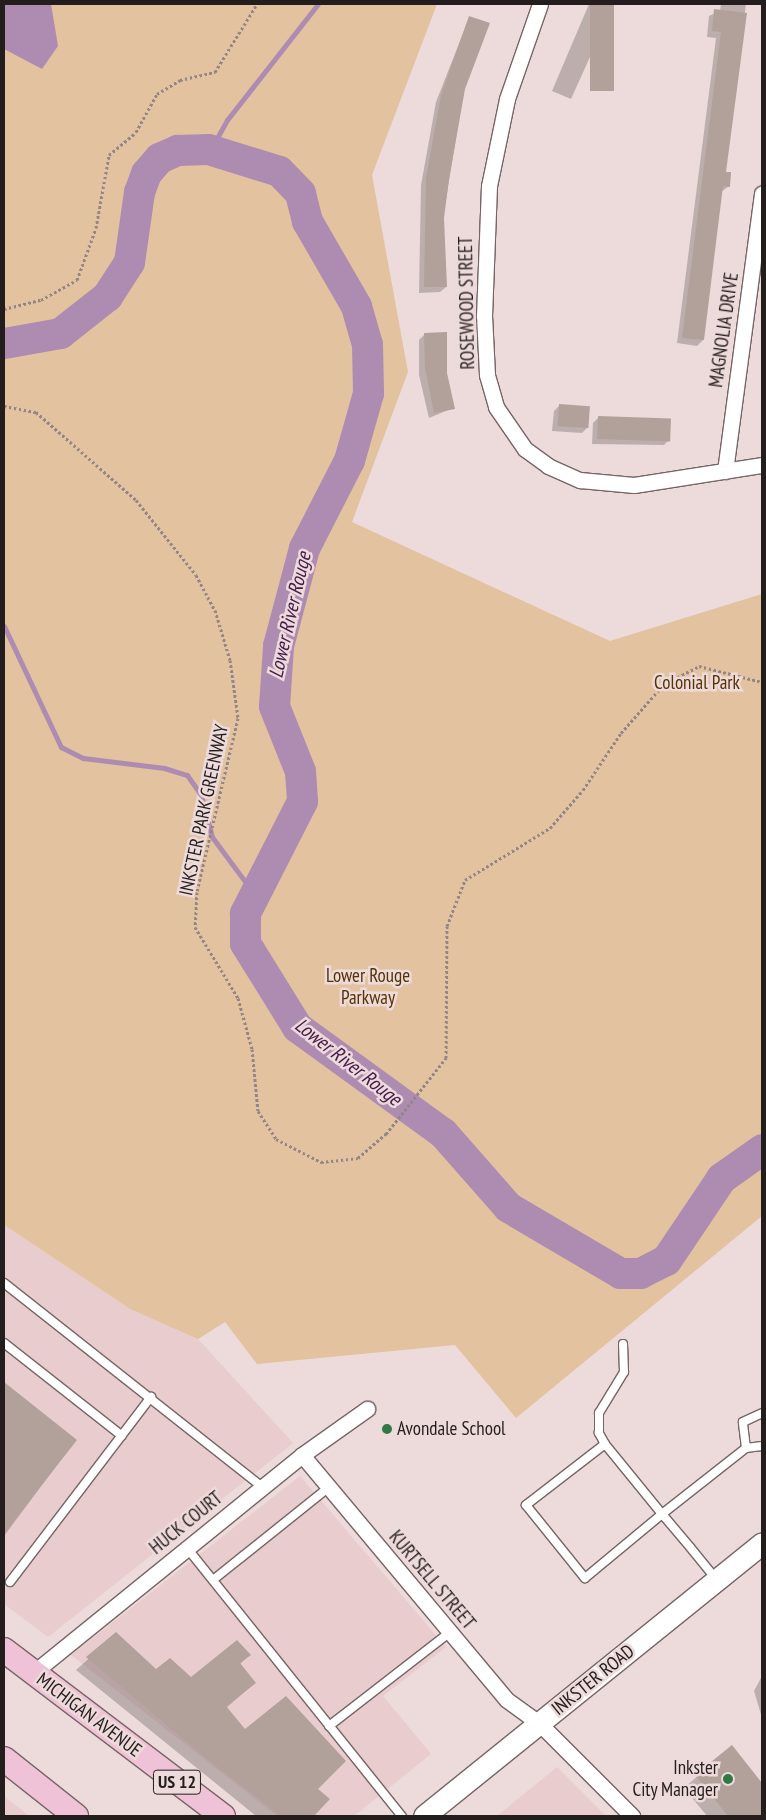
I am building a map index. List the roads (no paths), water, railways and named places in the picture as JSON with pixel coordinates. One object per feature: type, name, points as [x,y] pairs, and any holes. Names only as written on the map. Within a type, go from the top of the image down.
[{"type":"main road","name":"INKSTER ROAD","points":[[424,1816],[762,1544]]},
{"type":"main road","name":"MICHIGAN AVENUE","points":[[4,1650],[223,1816]]},
{"type":"main road","points":[[4,1759],[76,1816]]},
{"type":"street","name":"ROSEWOOD STREET","points":[[540,4],[507,99],[489,186],[484,315],[487,375],[496,407],[525,448],[548,466],[580,480],[634,485],[762,465]]},
{"type":"street","name":"MAGNOLIA DRIVE","points":[[725,471],[762,194]]},
{"type":"street","name":"HUCK COURT","points":[[33,1673],[302,1455],[367,1410]]},
{"type":"street","name":"KURTSELL STREET","points":[[302,1455],[507,1700],[538,1723],[632,1816]]},
{"type":"lane","points":[[4,1283],[151,1397],[262,1487]]},
{"type":"lane","points":[[4,1343],[122,1436]]},
{"type":"lane","points":[[623,1344],[624,1372],[599,1413],[599,1433],[605,1444],[717,1580]]},
{"type":"lane","points":[[10,1582],[151,1397]]},
{"type":"lane","points":[[746,1448],[743,1422],[762,1413]]},
{"type":"lane","points":[[605,1444],[526,1505],[585,1578],[746,1448],[762,1446]]},
{"type":"lane","points":[[213,1580],[329,1487]]},
{"type":"lane","points":[[187,1548],[402,1816]]},
{"type":"lane","points":[[330,1726],[450,1632]]},
{"type":"waterway","points":[[217,152],[217,138],[227,120],[318,4]]},
{"type":"waterway","name":"Lower River Rouge","points":[[4,343],[60,333],[107,296],[129,262],[139,192],[146,173],[159,158],[177,150],[208,149],[279,171],[300,193],[307,221],[356,306],[367,344],[368,393],[349,460],[304,548],[278,646],[274,706],[300,771],[302,801],[245,913],[245,943],[297,1027],[443,1133],[508,1207],[620,1273],[640,1273],[666,1260],[721,1178],[762,1149]]},
{"type":"waterway","points":[[4,626],[61,747],[83,758],[164,768],[187,775],[201,795],[212,837],[255,895]]},
{"type":"place","name":"Avondale School","points":[[387,1429]]},
{"type":"place","name":"Inkster City Manager","points":[[728,1779]]},
{"type":"park label","name":"Colonial Park","points":[[697,683]]},
{"type":"park label","name":"Lower Rouge Parkway","points":[[368,987]]}]
